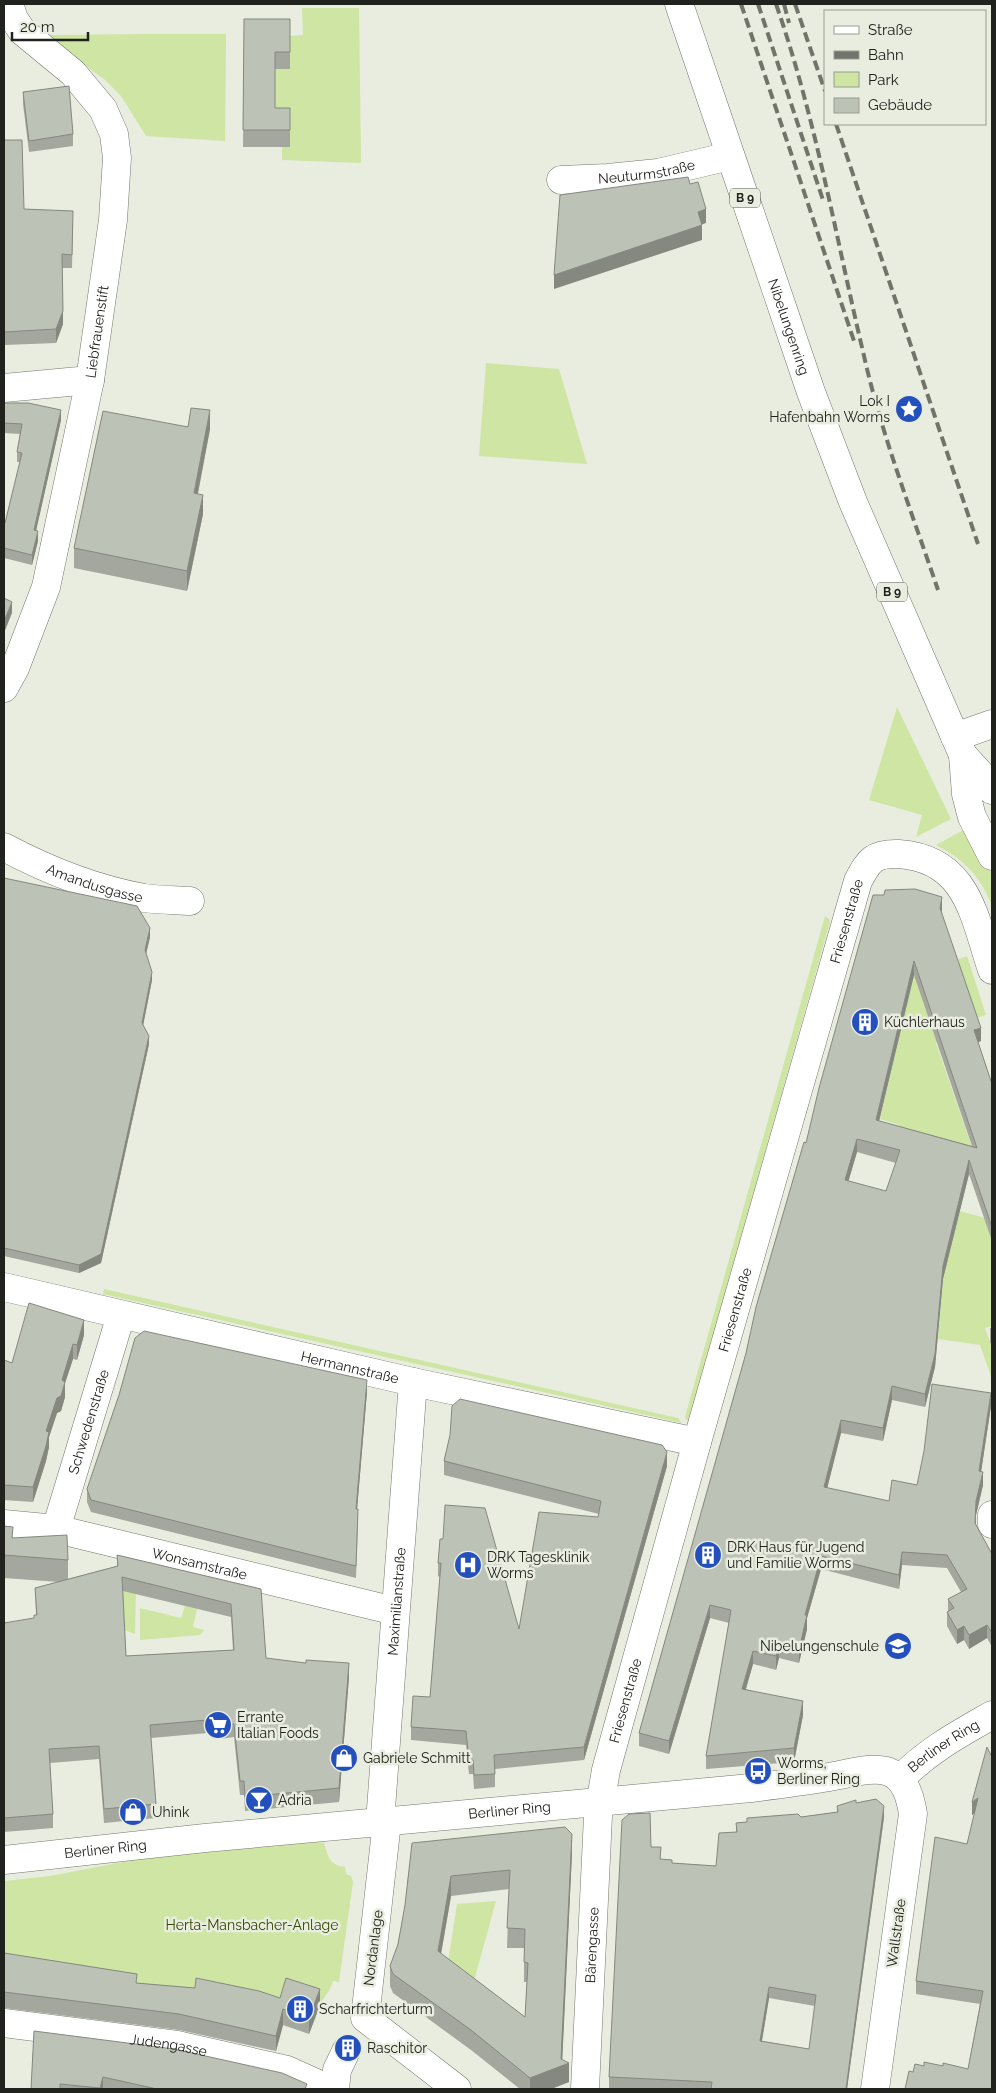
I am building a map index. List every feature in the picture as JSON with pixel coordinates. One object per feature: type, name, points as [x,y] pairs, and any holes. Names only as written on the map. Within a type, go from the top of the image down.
[{"type":"main road","name":"Liebfrauenstift","points":[[4,688],[15,668],[46,587],[90,380],[113,220],[117,158],[114,134],[103,109],[73,73],[22,31],[14,18],[9,4]]},
{"type":"main road","name":"Nibelungenring","points":[[679,4],[811,392],[850,493],[959,746]]},
{"type":"main road","name":"Neuturmstraße","points":[[562,180],[658,173],[730,156]]},
{"type":"main road","points":[[4,388],[90,380]]},
{"type":"main road","points":[[959,746],[992,724]]},
{"type":"main road","points":[[959,746],[992,743]]},
{"type":"main road","name":"B 9","points":[[959,746],[992,790]]},
{"type":"main road","name":"B 9","points":[[959,746],[966,794],[972,817],[992,856]]},
{"type":"main road","name":"Amandusgasse","points":[[4,847],[33,862],[99,885],[145,898],[190,901]]},
{"type":"main road","name":"Friesenstraße","points":[[600,1803],[606,1770],[697,1442],[858,881],[867,863],[877,857],[890,854],[908,855],[942,867],[958,882],[970,907],[992,970]]},
{"type":"main road","name":"Hermannstraße","points":[[4,1286],[413,1382],[697,1442]]},
{"type":"main road","name":"Schwedenstraße","points":[[56,1529],[121,1315]]},
{"type":"main road","name":"Maximilianstraße","points":[[383,1822],[395,1611],[413,1382]]},
{"type":"main road","points":[[992,1515],[992,1524]]},
{"type":"main road","name":"Wonsamstraße","points":[[4,1524],[56,1529],[395,1611]]},
{"type":"main road","name":"Berliner Ring","points":[[4,1860],[205,1838],[600,1803],[798,1783],[873,1769],[881,1770],[900,1779],[917,1762],[938,1746],[992,1715]]},
{"type":"main road","name":"Wallstraße","points":[[875,2089],[913,1814],[906,1785],[900,1779]]},
{"type":"main road","name":"Bärengasse","points":[[585,2089],[600,1803]]},
{"type":"main road","name":"Nordanlage","points":[[365,2018],[383,1822]]},
{"type":"main road","points":[[336,2089],[337,2070],[365,2018],[457,2089]]},
{"type":"main road","name":"Judengasse","points":[[4,2023],[176,2045],[287,2070],[329,2089]]},
{"type":"green space","points":[[302,8],[359,8],[361,163],[282,160],[282,147],[290,147],[275,125],[275,69],[290,69],[290,36],[303,35]]},
{"type":"green space","points":[[226,34],[225,141],[146,136],[121,96],[104,79],[41,35]]},
{"type":"green space","points":[[486,363],[559,369],[587,464],[479,456]]},
{"type":"green space","points":[[897,707],[951,819],[916,837],[922,815],[869,800]]},
{"type":"green space","points":[[967,828],[992,874],[992,906],[988,895],[977,877],[955,856],[936,845]]},
{"type":"green space","points":[[825,916],[830,922],[691,1415],[687,1421],[685,1417]]},
{"type":"green space","points":[[967,956],[986,1015],[973,1019],[954,961]]},
{"type":"green space","points":[[914,974],[944,1040],[936,1043],[973,1150],[895,1139],[899,1125],[880,1119]]},
{"type":"green space","points":[[960,1211],[992,1220],[987,1224],[992,1241],[992,1326],[985,1328],[992,1347],[992,1379],[980,1345],[938,1339],[943,1279]]},
{"type":"green space","points":[[104,1289],[678,1418],[682,1423],[103,1294]]},
{"type":"green space","points":[[119,1586],[136,1590],[135,1634],[124,1630]]},
{"type":"green space","points":[[185,1606],[197,1609],[193,1627],[204,1630],[200,1635],[140,1640],[140,1608],[181,1618]]},
{"type":"green space","name":"Herta-Mansbacher-Anlage","points":[[324,1843],[332,1862],[345,1867],[346,1874],[351,1876],[353,1882],[339,1982],[333,1981],[320,2005],[287,1994],[280,2014],[4,1969],[4,1881],[50,1876],[162,1856]]},
{"type":"green space","points":[[496,1901],[474,1981],[447,1968],[457,1904]]},
{"type":"building","points":[[244,19],[290,19],[290,52],[275,52],[275,108],[290,108],[290,130],[243,130]]},
{"type":"building","points":[[69,86],[73,134],[29,141],[23,92]]},
{"type":"building","points":[[4,140],[22,140],[24,209],[73,211],[72,255],[62,254],[63,311],[56,329],[4,332]]},
{"type":"building","points":[[688,177],[690,184],[698,182],[706,209],[698,212],[702,225],[554,275],[560,195]]},
{"type":"building","points":[[4,403],[28,403],[61,410],[34,530],[38,531],[32,555],[4,548],[4,522],[22,453],[17,452],[22,424],[4,423]]},
{"type":"building","points":[[191,408],[210,410],[194,493],[203,495],[187,571],[74,548],[103,411],[188,427]]},
{"type":"building","points":[[4,598],[12,602],[4,621]]},
{"type":"building","points":[[4,878],[137,906],[150,928],[145,950],[152,972],[142,1023],[149,1036],[101,1254],[79,1265],[4,1248]]},
{"type":"building","points":[[915,889],[942,897],[940,908],[981,1028],[974,1030],[992,1084],[992,1227],[969,1160],[943,1266],[935,1354],[925,1394],[892,1386],[883,1428],[841,1420],[824,1487],[889,1501],[892,1480],[917,1485],[924,1451],[932,1384],[991,1393],[979,1471],[983,1472],[976,1501],[975,1523],[992,1554],[992,1633],[987,1625],[969,1635],[964,1626],[957,1630],[947,1612],[954,1608],[948,1599],[967,1589],[947,1555],[902,1552],[899,1575],[821,1556],[805,1615],[807,1615],[799,1650],[779,1645],[776,1656],[753,1651],[742,1689],[803,1701],[794,1748],[706,1756],[731,1610],[710,1605],[669,1741],[639,1733],[746,1353],[756,1307],[804,1142],[806,1143],[819,1088],[873,895],[884,895],[885,890]],"holes":[[[914,961],[977,1148],[876,1120]],[[857,1139],[900,1150],[886,1191],[845,1180]]]},
{"type":"building","points":[[29,1303],[84,1320],[77,1345],[73,1344],[62,1380],[65,1382],[61,1396],[57,1398],[46,1431],[49,1432],[46,1446],[33,1487],[4,1485],[4,1360],[12,1363]]},
{"type":"building","points":[[144,1331],[367,1380],[356,1509],[358,1509],[356,1566],[91,1500],[87,1489],[119,1395],[135,1338]]},
{"type":"building","points":[[460,1399],[662,1445],[667,1452],[584,1747],[494,1755],[495,1774],[474,1775],[473,1760],[469,1760],[466,1731],[411,1727],[413,1696],[430,1697],[441,1563],[438,1563],[440,1539],[443,1539],[445,1505],[485,1508],[519,1629],[539,1512],[598,1517],[601,1501],[444,1461],[450,1435],[452,1406]]},
{"type":"building","points":[[4,1526],[13,1527],[12,1538],[67,1535],[68,1560],[4,1555]]},
{"type":"building","points":[[117,1555],[261,1589],[266,1658],[306,1663],[306,1660],[349,1663],[339,1788],[245,1797],[244,1781],[240,1781],[234,1724],[220,1725],[219,1719],[150,1725],[156,1804],[104,1809],[99,1746],[49,1749],[53,1814],[4,1818],[4,1623],[34,1618],[34,1615],[37,1615],[35,1588],[118,1566]],"holes":[[[122,1577],[231,1604],[234,1650],[126,1656]]]},
{"type":"building","points":[[987,1747],[992,1757],[992,2089],[905,2089],[909,2071],[913,2072],[915,2064],[924,2066],[924,2062],[943,2066],[943,2063],[968,2069],[983,1991],[916,1981],[935,1837],[967,1844],[978,1798],[972,1802]]},
{"type":"building","points":[[876,1799],[884,1806],[846,2089],[711,2089],[712,2082],[609,2077],[622,1820],[629,1814],[650,1813],[651,1847],[661,1847],[660,1859],[672,1860],[672,1863],[716,1866],[719,1833],[737,1832],[736,1823],[747,1822],[747,1818],[798,1814],[801,1817],[838,1812],[837,1806],[856,1800],[856,1803]],"holes":[[[769,1987],[816,1995],[809,2049],[760,2041]]]},
{"type":"building","points":[[565,1827],[572,1834],[561,2059],[569,2063],[530,2078],[471,2030],[393,1974],[390,1966],[398,1944],[405,1905],[412,1843]],"holes":[[[510,1870],[507,1928],[525,1929],[524,1962],[528,1963],[525,2017],[438,1951],[451,1876]]]},
{"type":"building","points":[[4,1953],[137,1974],[136,1983],[195,1988],[196,1978],[259,1991],[280,1998],[286,1978],[320,1989],[309,2018],[283,2009],[276,2036],[179,2014],[4,1992]]},
{"type":"building","points":[[34,2031],[174,2049],[282,2073],[307,2084],[305,2089],[157,2089],[103,2077],[100,2088],[60,2084],[60,2089],[31,2089]]},
{"type":"railway","points":[[741,4],[854,341]]},
{"type":"railway","points":[[758,4],[823,200]]},
{"type":"railway","points":[[776,4],[803,91],[814,135],[871,386],[898,474],[938,590]]},
{"type":"railway","points":[[784,4],[789,23]]},
{"type":"railway","points":[[795,4],[824,88]]},
{"type":"railway","points":[[836,125],[978,544]]},
{"type":"place","name":"Lok I Hafenbahn Worms","points":[[909,409]]},
{"type":"place","name":"Küchlerhaus","points":[[865,1022]]},
{"type":"place","name":"DRK Haus für Jugend und Familie Worms","points":[[708,1555]]},
{"type":"place","name":"DRK Tagesklinik Worms","points":[[468,1565]]},
{"type":"place","name":"Nibelungenschule","points":[[898,1646]]},
{"type":"place","name":"Errante Italian Foods","points":[[218,1725]]},
{"type":"place","name":"Gabriele Schmitt","points":[[344,1758]]},
{"type":"place","name":"Worms, Berliner Ring","points":[[758,1771]]},
{"type":"place","name":"Adria","points":[[259,1800]]},
{"type":"place","name":"Uhink","points":[[133,1812]]},
{"type":"place","name":"Scharfrichterturm","points":[[300,2009]]},
{"type":"place","name":"Raschitor","points":[[348,2048]]}]
